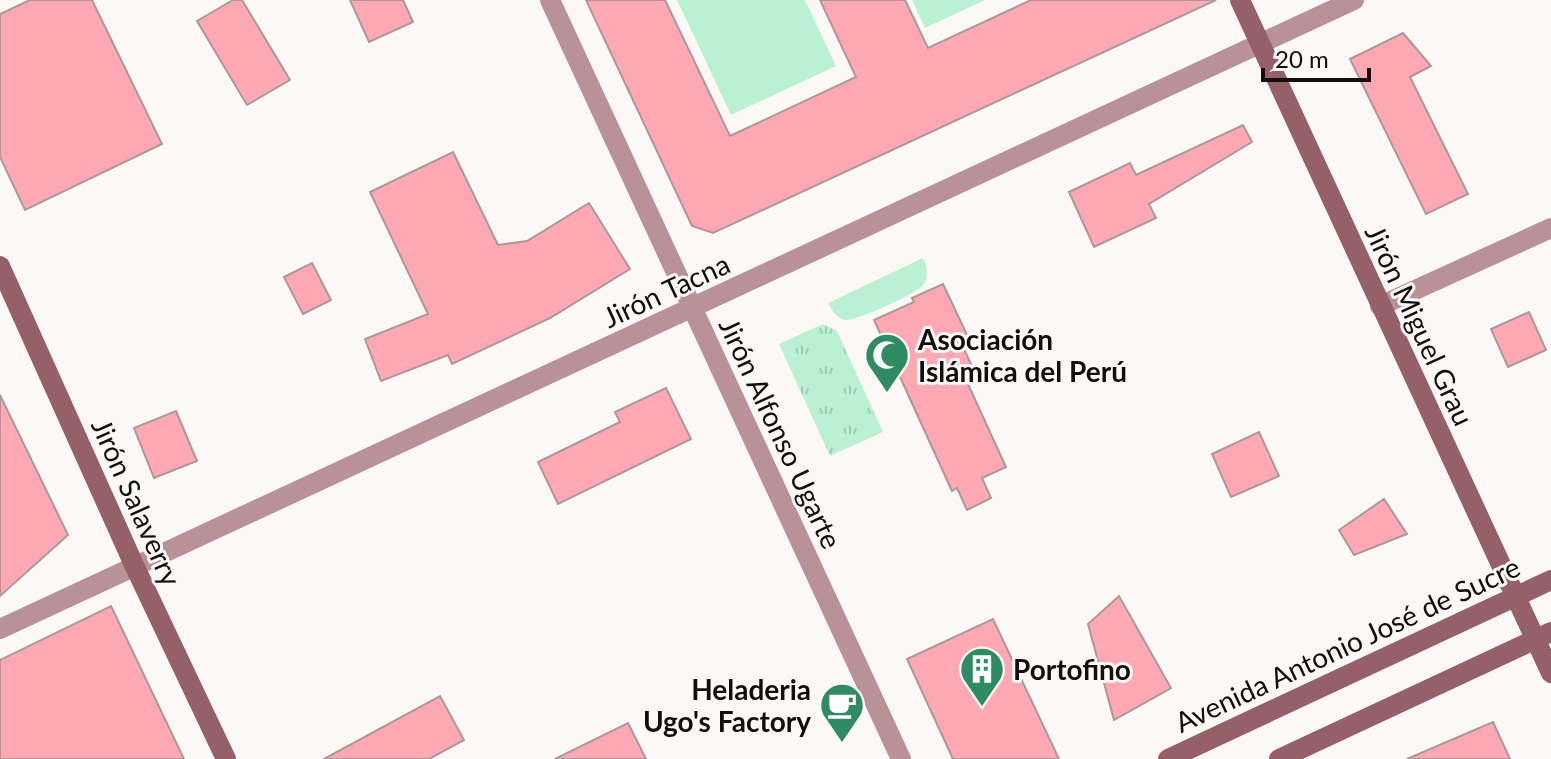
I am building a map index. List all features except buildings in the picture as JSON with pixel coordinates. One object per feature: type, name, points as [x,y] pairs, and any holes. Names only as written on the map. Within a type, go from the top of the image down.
[{"type":"main road","name":"Jirón Miguel Grau","points":[[1240,0],[1515,597],[1543,636],[1551,673]]},
{"type":"main road","name":"Jirón Salaverry","points":[[0,266],[135,567],[226,759]]},
{"type":"main road","name":"Avenida Antonio José de Sucre","points":[[1168,759],[1551,580]]},
{"type":"main road","points":[[1279,759],[1543,636]]},
{"type":"street","name":"Jirón Alfonso Ugarte","points":[[550,0],[901,759]]},
{"type":"street","name":"Jirón Tacna","points":[[0,629],[1354,0]]},
{"type":"street","points":[[1380,306],[1551,228]]},
{"type":"green space","points":[[677,0],[805,0],[836,66],[731,115]]},
{"type":"green space","points":[[912,0],[985,0],[925,28]]},
{"type":"green space","points":[[923,258],[927,273],[924,284],[897,301],[846,320],[837,316],[828,303]]},
{"type":"green space","points":[[823,324],[837,331],[883,432],[830,456],[779,344]]},
{"type":"place","name":"Asociación Islámica del Perú","points":[[887,394]]},
{"type":"place","name":"Portofino","points":[[982,708]]},
{"type":"place","name":"Heladeria Ugo's Factory","points":[[842,744]]}]
